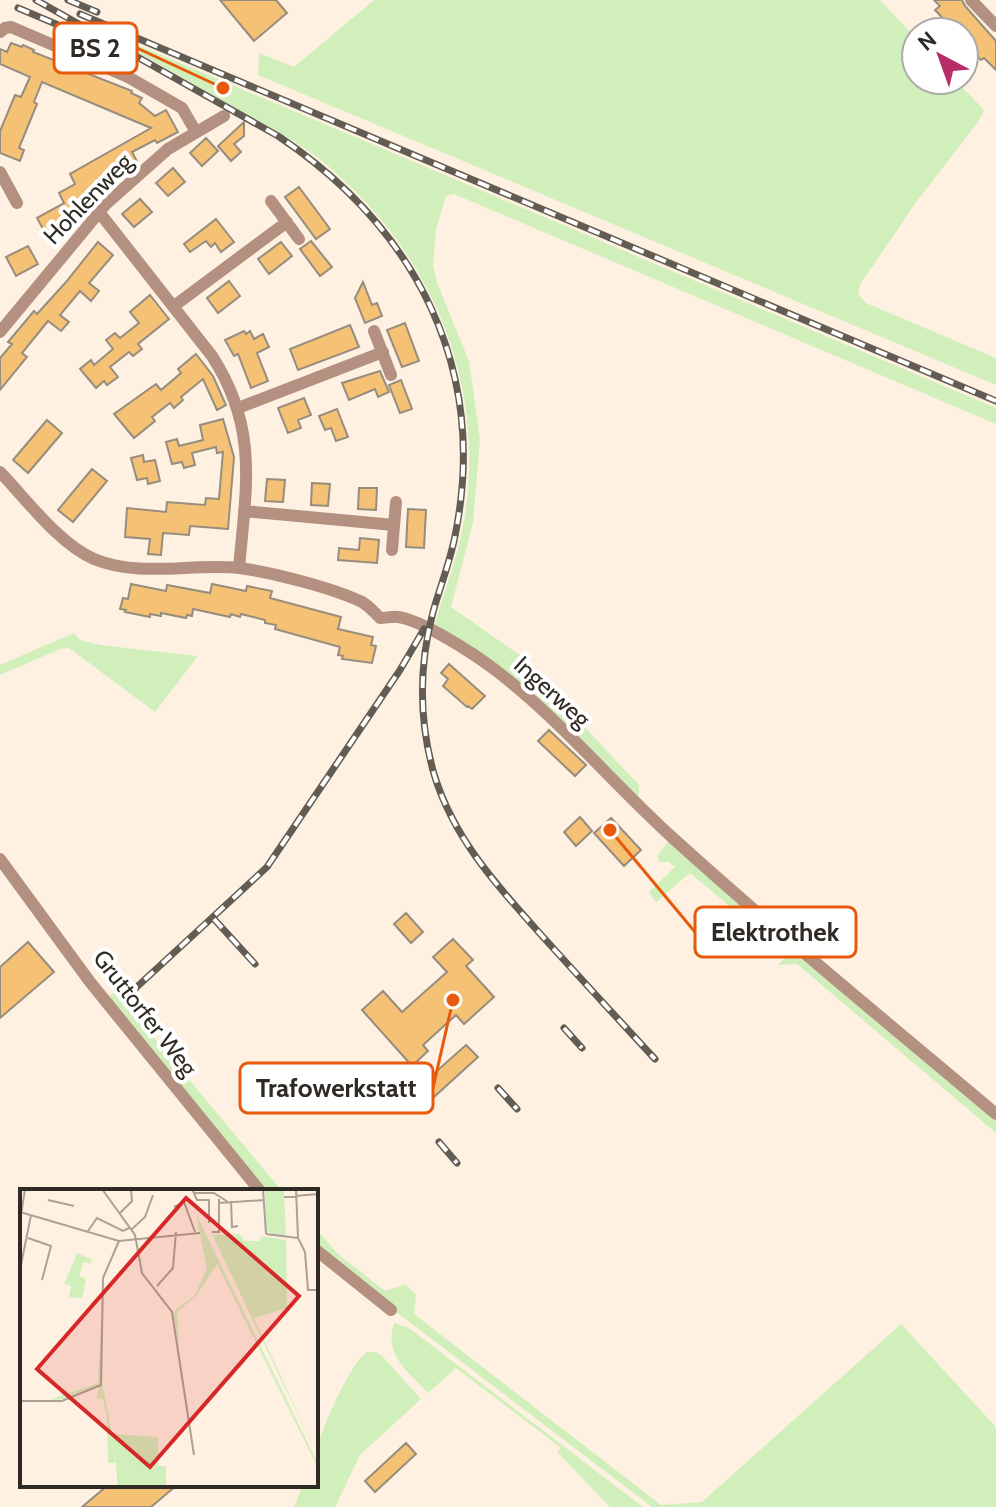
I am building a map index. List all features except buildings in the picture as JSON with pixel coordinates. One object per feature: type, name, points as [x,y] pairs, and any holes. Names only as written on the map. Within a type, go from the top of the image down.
[{"type":"street","points":[[971,0],[996,26]]},
{"type":"street","points":[[0,32],[11,27],[128,77],[182,108],[196,132]]},
{"type":"street","name":"Hohlenweg","points":[[0,332],[99,212],[168,149],[224,116]]},
{"type":"street","points":[[0,172],[17,203]]},
{"type":"street","points":[[271,201],[299,239]]},
{"type":"street","points":[[99,212],[225,376],[238,408],[247,462],[239,568]]},
{"type":"street","points":[[174,306],[287,222]]},
{"type":"street","points":[[374,331],[391,375]]},
{"type":"street","points":[[238,408],[383,352]]},
{"type":"street","name":"Ingerweg","points":[[0,472],[71,546],[91,558],[135,568],[239,568],[315,586],[364,603],[380,618],[399,617],[429,630],[493,669],[533,702],[672,837],[758,914],[996,1114]]},
{"type":"street","points":[[392,550],[396,502]]},
{"type":"street","points":[[244,511],[394,525]]},
{"type":"street","name":"Gruttorfer Weg","points":[[0,859],[90,982],[258,1189]]},
{"type":"street","points":[[318,1252],[391,1310]]},
{"type":"green space","points":[[374,0],[880,0],[900,21],[900,96],[970,96],[984,110],[917,201],[861,283],[858,294],[866,303],[996,358],[996,385],[258,75],[259,53],[294,67]]},
{"type":"green space","points":[[116,36],[996,408],[996,424],[454,194],[446,196],[436,230],[433,264],[436,280],[469,361],[480,439],[473,523],[451,607],[524,658],[639,785],[635,800],[534,701],[433,630],[462,532],[469,478],[468,425],[459,373],[443,324],[421,277],[392,233],[357,193],[309,151],[113,39]]},
{"type":"green space","points":[[74,633],[80,640],[100,645],[198,656],[155,712],[69,648],[0,675],[0,665]]},
{"type":"green space","points":[[671,838],[780,936],[778,952],[771,957],[770,940],[690,873],[656,902],[649,892],[675,867],[669,862],[659,862],[658,855]]},
{"type":"green space","points":[[796,954],[996,1117],[996,1133],[797,964],[778,965],[787,956]]},
{"type":"green space","points":[[115,991],[280,1189],[260,1189],[106,999]]},
{"type":"green space","points":[[318,1231],[338,1254],[385,1291],[406,1284],[416,1295],[414,1314],[661,1505],[702,1502],[901,1324],[996,1427],[996,1507],[652,1507],[318,1251]]},
{"type":"green space","points":[[394,1323],[409,1328],[643,1507],[610,1507],[557,1452],[561,1448],[456,1368],[428,1393],[395,1354],[392,1345]]},
{"type":"green space","points":[[367,1352],[376,1352],[421,1399],[360,1455],[335,1507],[294,1507],[302,1487],[318,1487],[318,1444],[337,1399],[360,1358]]},
{"type":"railway","points":[[36,0],[278,136],[327,173],[369,214],[404,259],[431,308],[450,360],[461,416],[463,475],[455,536],[428,632],[423,673],[423,713],[434,774],[453,820],[495,882],[655,1059]]},
{"type":"railway","points":[[68,0],[97,12]]},
{"type":"railway","points":[[18,8],[70,30]]},
{"type":"railway","points":[[80,14],[996,401]]},
{"type":"railway","points":[[127,996],[267,867],[400,670],[424,629]]},
{"type":"railway","points":[[214,919],[255,964]]},
{"type":"railway","points":[[564,1028],[582,1048]]},
{"type":"railway","points":[[498,1088],[517,1109]]},
{"type":"railway","points":[[439,1142],[457,1163]]},
{"type":"place","name":"BS 2","points":[[223,88]]},
{"type":"place","name":"Elektrothek","points":[[610,830]]},
{"type":"place","name":"Trafowerkstatt","points":[[453,1000]]}]
